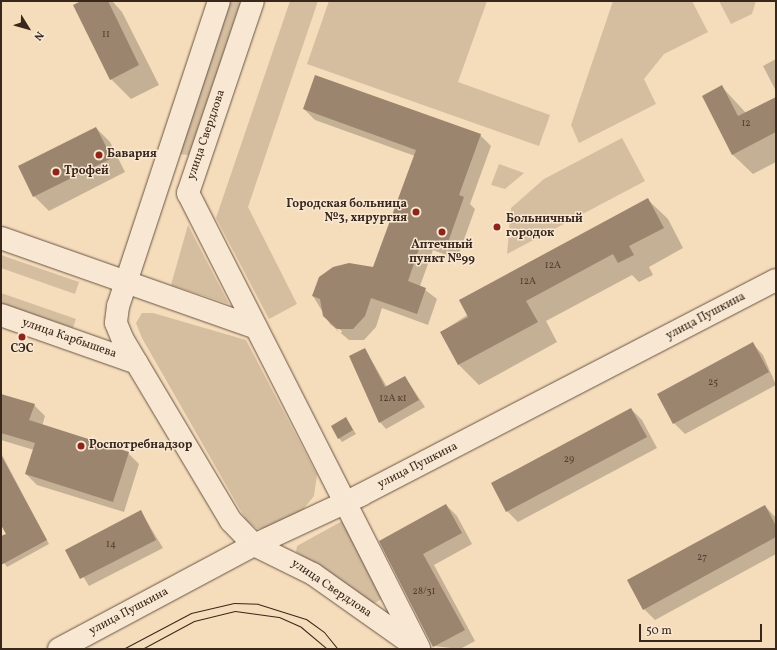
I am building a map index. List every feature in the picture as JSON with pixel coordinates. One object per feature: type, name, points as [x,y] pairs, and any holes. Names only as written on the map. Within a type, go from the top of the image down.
[{"type":"street","name":"улица Свердлова","points":[[219,1],[126,282],[116,323],[137,363],[231,520],[254,545],[313,574],[419,649]]},
{"type":"street","name":"улица Свердлова","points":[[253,1],[188,193],[419,649]]},
{"type":"street","points":[[1,238],[256,328]]},
{"type":"street","name":"улица Пушкина","points":[[59,649],[254,545],[346,503],[776,280]]},
{"type":"street","name":"улица Карбышева","points":[[1,315],[137,363]]},
{"type":"shaded area","points":[[230,1],[241,1],[189,155],[178,154]]},
{"type":"shaded area","points":[[290,1],[318,1],[248,207],[297,304],[269,319],[216,218]]},
{"type":"shaded area","points":[[329,1],[487,1],[458,82],[550,115],[539,146],[307,64]]},
{"type":"shaded area","points":[[613,1],[692,1],[708,32],[664,54],[644,79],[656,104],[579,143],[571,125]]},
{"type":"shaded area","points":[[719,1],[756,1],[752,14],[731,24]]},
{"type":"shaded area","points":[[622,138],[645,181],[507,254],[511,208],[544,179]]},
{"type":"shaded area","points":[[499,164],[524,173],[505,189],[491,185]]},
{"type":"shaded area","points":[[188,225],[229,304],[171,285]]},
{"type":"shaded area","points":[[1,255],[79,282],[75,294],[1,268]]},
{"type":"shaded area","points":[[1,293],[76,319],[73,328],[1,303]]},
{"type":"shaded area","points":[[142,313],[153,313],[246,340],[317,475],[314,496],[301,512],[277,526],[257,529],[246,520],[142,338],[136,323]]},
{"type":"shaded area","points":[[344,520],[384,597],[377,602],[371,604],[296,552],[297,546]]},
{"type":"building","points":[[81,1],[108,1],[139,65],[110,80],[73,5]]},
{"type":"building","points":[[315,75],[481,134],[459,195],[464,197],[446,248],[422,240],[408,281],[426,288],[417,314],[371,298],[365,316],[353,329],[337,329],[323,316],[320,299],[312,296],[319,277],[333,267],[349,263],[373,267],[416,150],[303,109]]},
{"type":"building","points":[[722,85],[738,116],[776,97],[776,132],[732,155],[702,96]]},
{"type":"building","points":[[96,127],[112,158],[33,197],[18,166]]},
{"type":"building","points":[[648,198],[664,228],[629,246],[634,255],[618,263],[613,254],[526,301],[538,322],[458,365],[440,332],[468,317],[459,300]]},
{"type":"building","points":[[753,342],[769,372],[673,424],[657,394]]},
{"type":"building","points":[[365,348],[385,387],[405,376],[419,400],[379,423],[349,356]]},
{"type":"building","points":[[1,394],[35,404],[29,420],[129,452],[113,502],[25,474],[35,443],[1,433]]},
{"type":"building","points":[[631,408],[647,437],[506,512],[491,483]]},
{"type":"building","points":[[346,417],[353,430],[338,439],[331,426]]},
{"type":"building","points":[[1,455],[47,540],[1,565],[1,536],[6,534],[1,525]]},
{"type":"building","points":[[446,504],[462,533],[423,554],[465,630],[433,647],[379,541]]},
{"type":"building","points":[[765,505],[776,526],[776,537],[643,610],[627,580]]},
{"type":"building","points":[[141,510],[156,540],[80,579],[65,550]]},
{"type":"tram line","points":[[123,649],[191,613],[234,603],[258,604],[306,619],[324,632],[338,649]]},
{"type":"tram line","points":[[142,649],[194,621],[235,611],[279,617],[301,627],[327,649]]},
{"type":"place","name":"Бавария","points":[[99,155]]},
{"type":"place","name":"Трофей","points":[[56,172]]},
{"type":"place","name":"Городская больница №3, хирургия","points":[[416,212]]},
{"type":"place","name":"Больничный городок","points":[[497,227]]},
{"type":"place","name":"Аптечный пункт №99","points":[[442,232]]},
{"type":"place","name":"СЭС","points":[[22,337]]},
{"type":"place","name":"Роспотребнадзор","points":[[81,446]]}]
